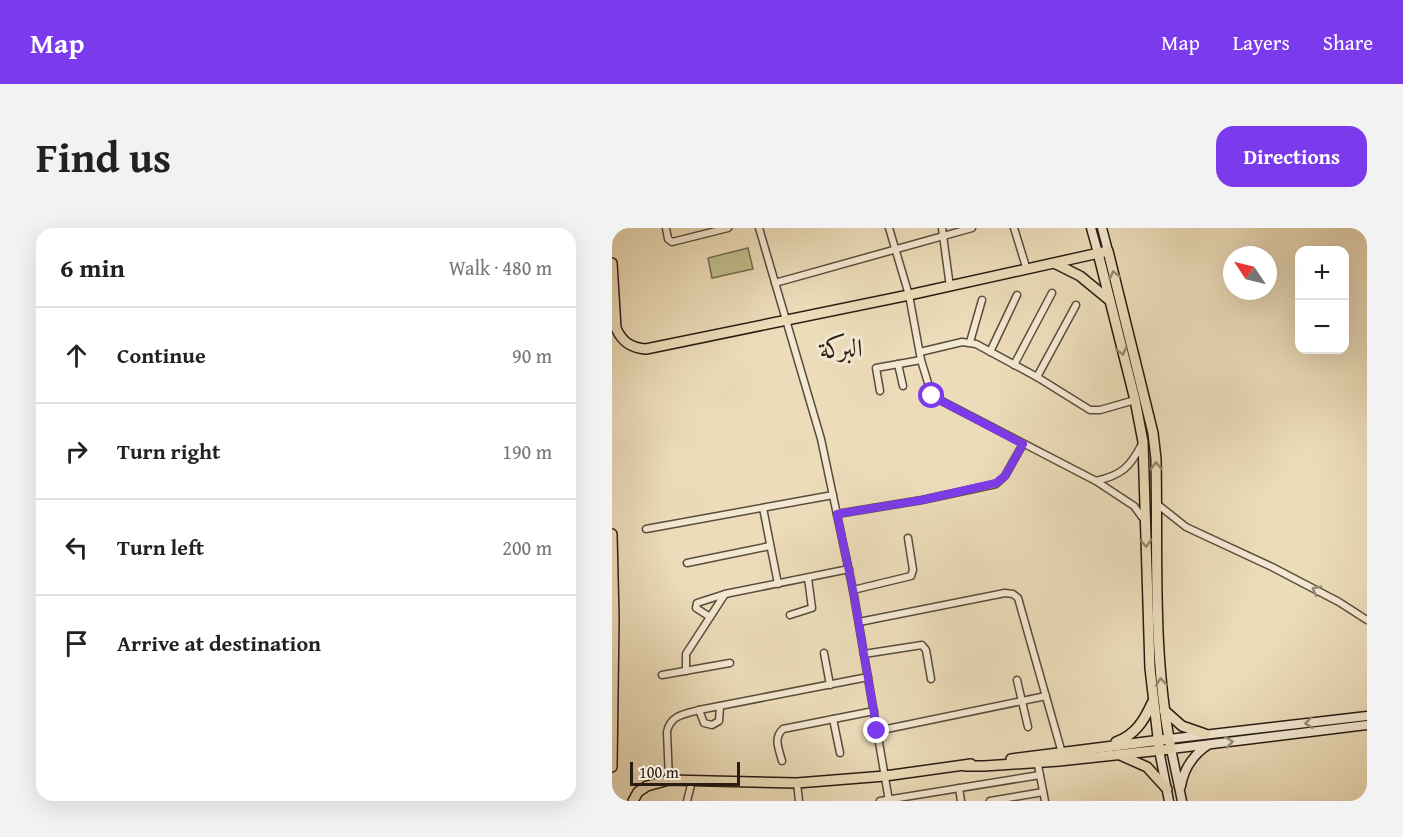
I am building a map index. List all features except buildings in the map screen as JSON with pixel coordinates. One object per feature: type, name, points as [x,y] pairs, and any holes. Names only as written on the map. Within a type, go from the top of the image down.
[{"type":"highway","points":[[612,263],[616,328],[631,346],[646,349],[909,296],[1108,251],[1149,416],[1156,459],[1159,643],[1163,710],[1170,744],[1118,754],[965,766],[885,777],[797,783],[658,781],[636,797]]},
{"type":"highway","points":[[1098,253],[1135,400],[1143,442],[1153,701],[1159,746]]},
{"type":"highway","points":[[1056,264],[1080,276],[1110,300]]},
{"type":"highway","points":[[612,534],[612,767]]},
{"type":"highway","points":[[1109,745],[1122,740],[1140,726],[1153,701]]},
{"type":"highway","points":[[1163,710],[1182,726],[1205,735]]},
{"type":"highway","points":[[1037,759],[1109,745],[1159,746]]},
{"type":"highway","points":[[1118,754],[1147,767],[1167,789]]},
{"type":"main road","points":[[1091,228],[1098,253]]},
{"type":"main road","points":[[1102,228],[1108,251]]},
{"type":"main road","points":[[1170,744],[1205,735],[1367,716]]},
{"type":"main road","points":[[1170,744],[1209,744],[1367,725]]},
{"type":"main road","points":[[1170,744],[1181,796]]},
{"type":"main road","points":[[1181,796],[1184,773],[1188,764],[1209,744]]},
{"type":"main road","points":[[1159,746],[1169,801]]},
{"type":"street","points":[[666,228],[668,239],[672,242],[728,228]]},
{"type":"street","points":[[759,228],[821,440],[853,590],[889,800]]},
{"type":"street","points":[[891,228],[909,296],[921,360],[930,393],[937,400],[1096,481],[1134,506],[1145,522]]},
{"type":"street","points":[[942,228],[950,287]]},
{"type":"street","points":[[775,283],[972,228]]},
{"type":"street","points":[[1014,228],[1028,270]]},
{"type":"street","points":[[1014,365],[1052,292]]},
{"type":"street","points":[[990,352],[1017,295]]},
{"type":"street","points":[[970,342],[982,300]]},
{"type":"street","points":[[1037,376],[1076,305]]},
{"type":"street","points":[[920,352],[970,342],[1037,376],[1090,410],[1100,410],[1135,400]]},
{"type":"street","points":[[880,392],[876,368],[921,360]]},
{"type":"street","points":[[898,364],[903,386]]},
{"type":"street","points":[[1096,481],[1115,476],[1123,471],[1131,463],[1143,442]]},
{"type":"street","points":[[837,514],[922,500],[996,483],[1005,476],[1023,444]]},
{"type":"street","points":[[646,529],[833,495]]},
{"type":"street","points":[[1157,504],[1186,526],[1282,572],[1367,620]]},
{"type":"street","points":[[763,508],[778,584]]},
{"type":"street","points":[[853,590],[910,576],[913,570],[908,538]]},
{"type":"street","points":[[687,563],[770,546]]},
{"type":"street","points":[[710,617],[696,608],[697,603],[725,594],[849,569]]},
{"type":"street","points":[[790,615],[812,608],[808,578]]},
{"type":"street","points":[[858,622],[1005,593],[1013,594],[1018,598],[1062,753]]},
{"type":"street","points":[[686,671],[686,654],[725,594]]},
{"type":"street","points":[[864,654],[922,645],[926,650],[931,680]]},
{"type":"street","points":[[824,653],[830,685]]},
{"type":"street","points":[[662,675],[730,663]]},
{"type":"street","points":[[669,780],[666,732],[668,725],[678,716],[868,677]]},
{"type":"street","points":[[1017,680],[1028,727]]},
{"type":"street","points":[[877,731],[1046,696]]},
{"type":"street","points":[[699,710],[704,723],[712,725],[719,721],[720,706]]},
{"type":"street","points":[[782,761],[777,740],[783,729],[874,711]]},
{"type":"street","points":[[833,719],[840,753]]},
{"type":"street","points":[[1037,759],[1045,801]]},
{"type":"street","points":[[880,801],[923,797],[959,788],[1040,775]]},
{"type":"street","points":[[687,801],[692,781]]},
{"type":"street","points":[[797,783],[799,801]]},
{"type":"street","points":[[959,788],[961,801]]},
{"type":"street","points":[[990,801],[1043,792]]},
{"type":"shaded area","points":[[748,248],[753,269],[712,278],[708,258]]},
{"type":"district","name":"البركة","points":[[841,348]]},
{"type":"route","points":[[877,731],[853,590],[837,514],[922,500],[996,483],[1005,476],[1023,444],[932,396]]}]
